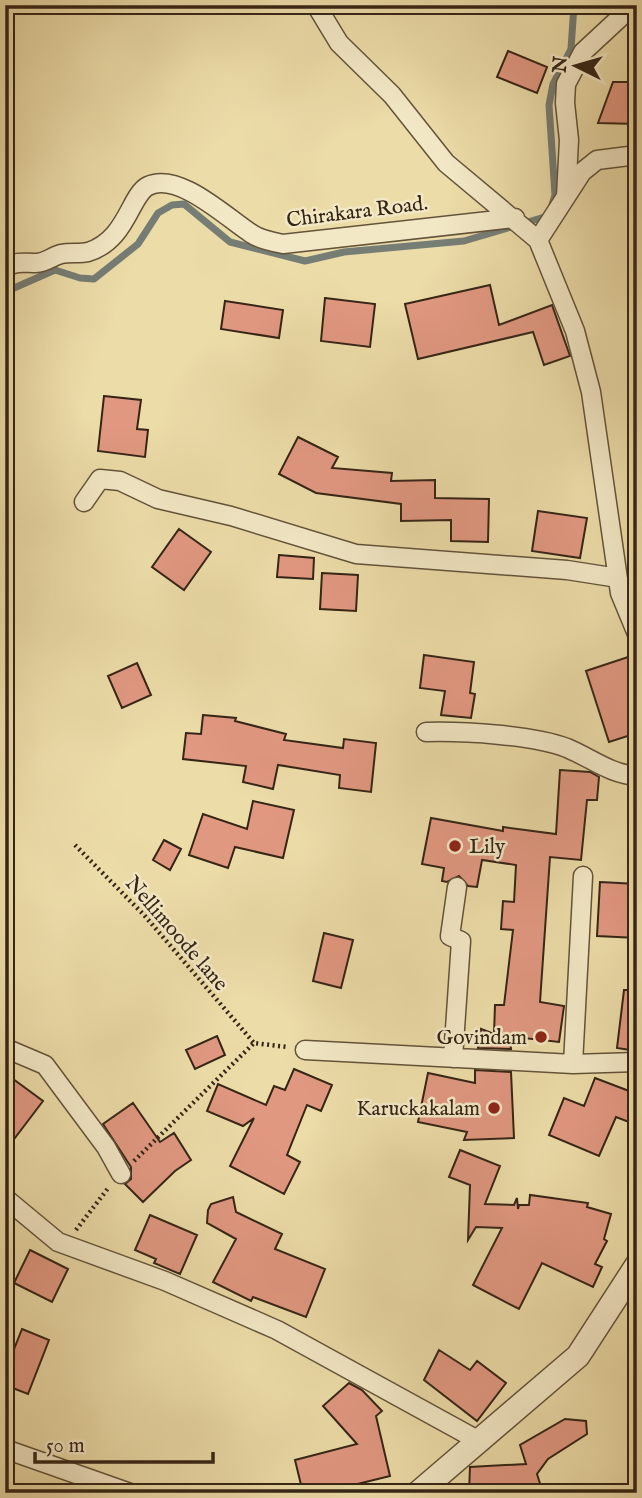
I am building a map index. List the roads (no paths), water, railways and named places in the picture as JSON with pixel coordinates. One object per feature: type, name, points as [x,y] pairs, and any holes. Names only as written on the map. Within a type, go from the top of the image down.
[{"type":"street","points":[[316,5],[339,43],[392,95],[446,163],[516,218],[538,240],[575,331],[592,392],[618,578],[637,634]]},
{"type":"street","points":[[566,197],[569,140],[566,84],[583,52],[625,13],[628,5]]},
{"type":"street","points":[[538,240],[582,172],[597,160],[637,155]]},
{"type":"street","name":"Chirakara Road.","points":[[5,267],[18,261],[39,263],[62,253],[89,252],[112,238],[126,222],[140,193],[149,185],[161,184],[192,190],[255,237],[283,244],[516,218]]},
{"type":"street","points":[[84,502],[100,479],[120,481],[158,499],[232,516],[356,554],[567,570],[618,578]]},
{"type":"street","points":[[426,732],[545,741],[568,748],[608,770],[637,776]]},
{"type":"street","points":[[573,1064],[583,876]]},
{"type":"street","points":[[453,1058],[461,941],[450,936],[457,887]]},
{"type":"street","points":[[5,1048],[45,1065],[106,1147],[121,1174]]},
{"type":"street","points":[[305,1050],[573,1064],[637,1062]]},
{"type":"street","points":[[5,1198],[58,1242],[164,1281],[277,1330],[481,1442]]},
{"type":"street","points":[[418,1493],[481,1442],[578,1356],[637,1265]]},
{"type":"street","points":[[5,1449],[130,1493]]},
{"type":"waterway","points":[[552,205],[555,195],[549,105],[553,84],[571,49],[574,5]]},
{"type":"waterway","points":[[5,292],[55,270],[80,278],[94,279],[138,244],[158,213],[172,205],[184,204],[230,242],[305,261],[344,252],[464,241],[548,216]]},
{"type":"place","name":"Lily","points":[[455,846]]},
{"type":"place","name":"Govindam","points":[[541,1037]]},
{"type":"place","name":"Karuckakalam","points":[[494,1108]]}]
